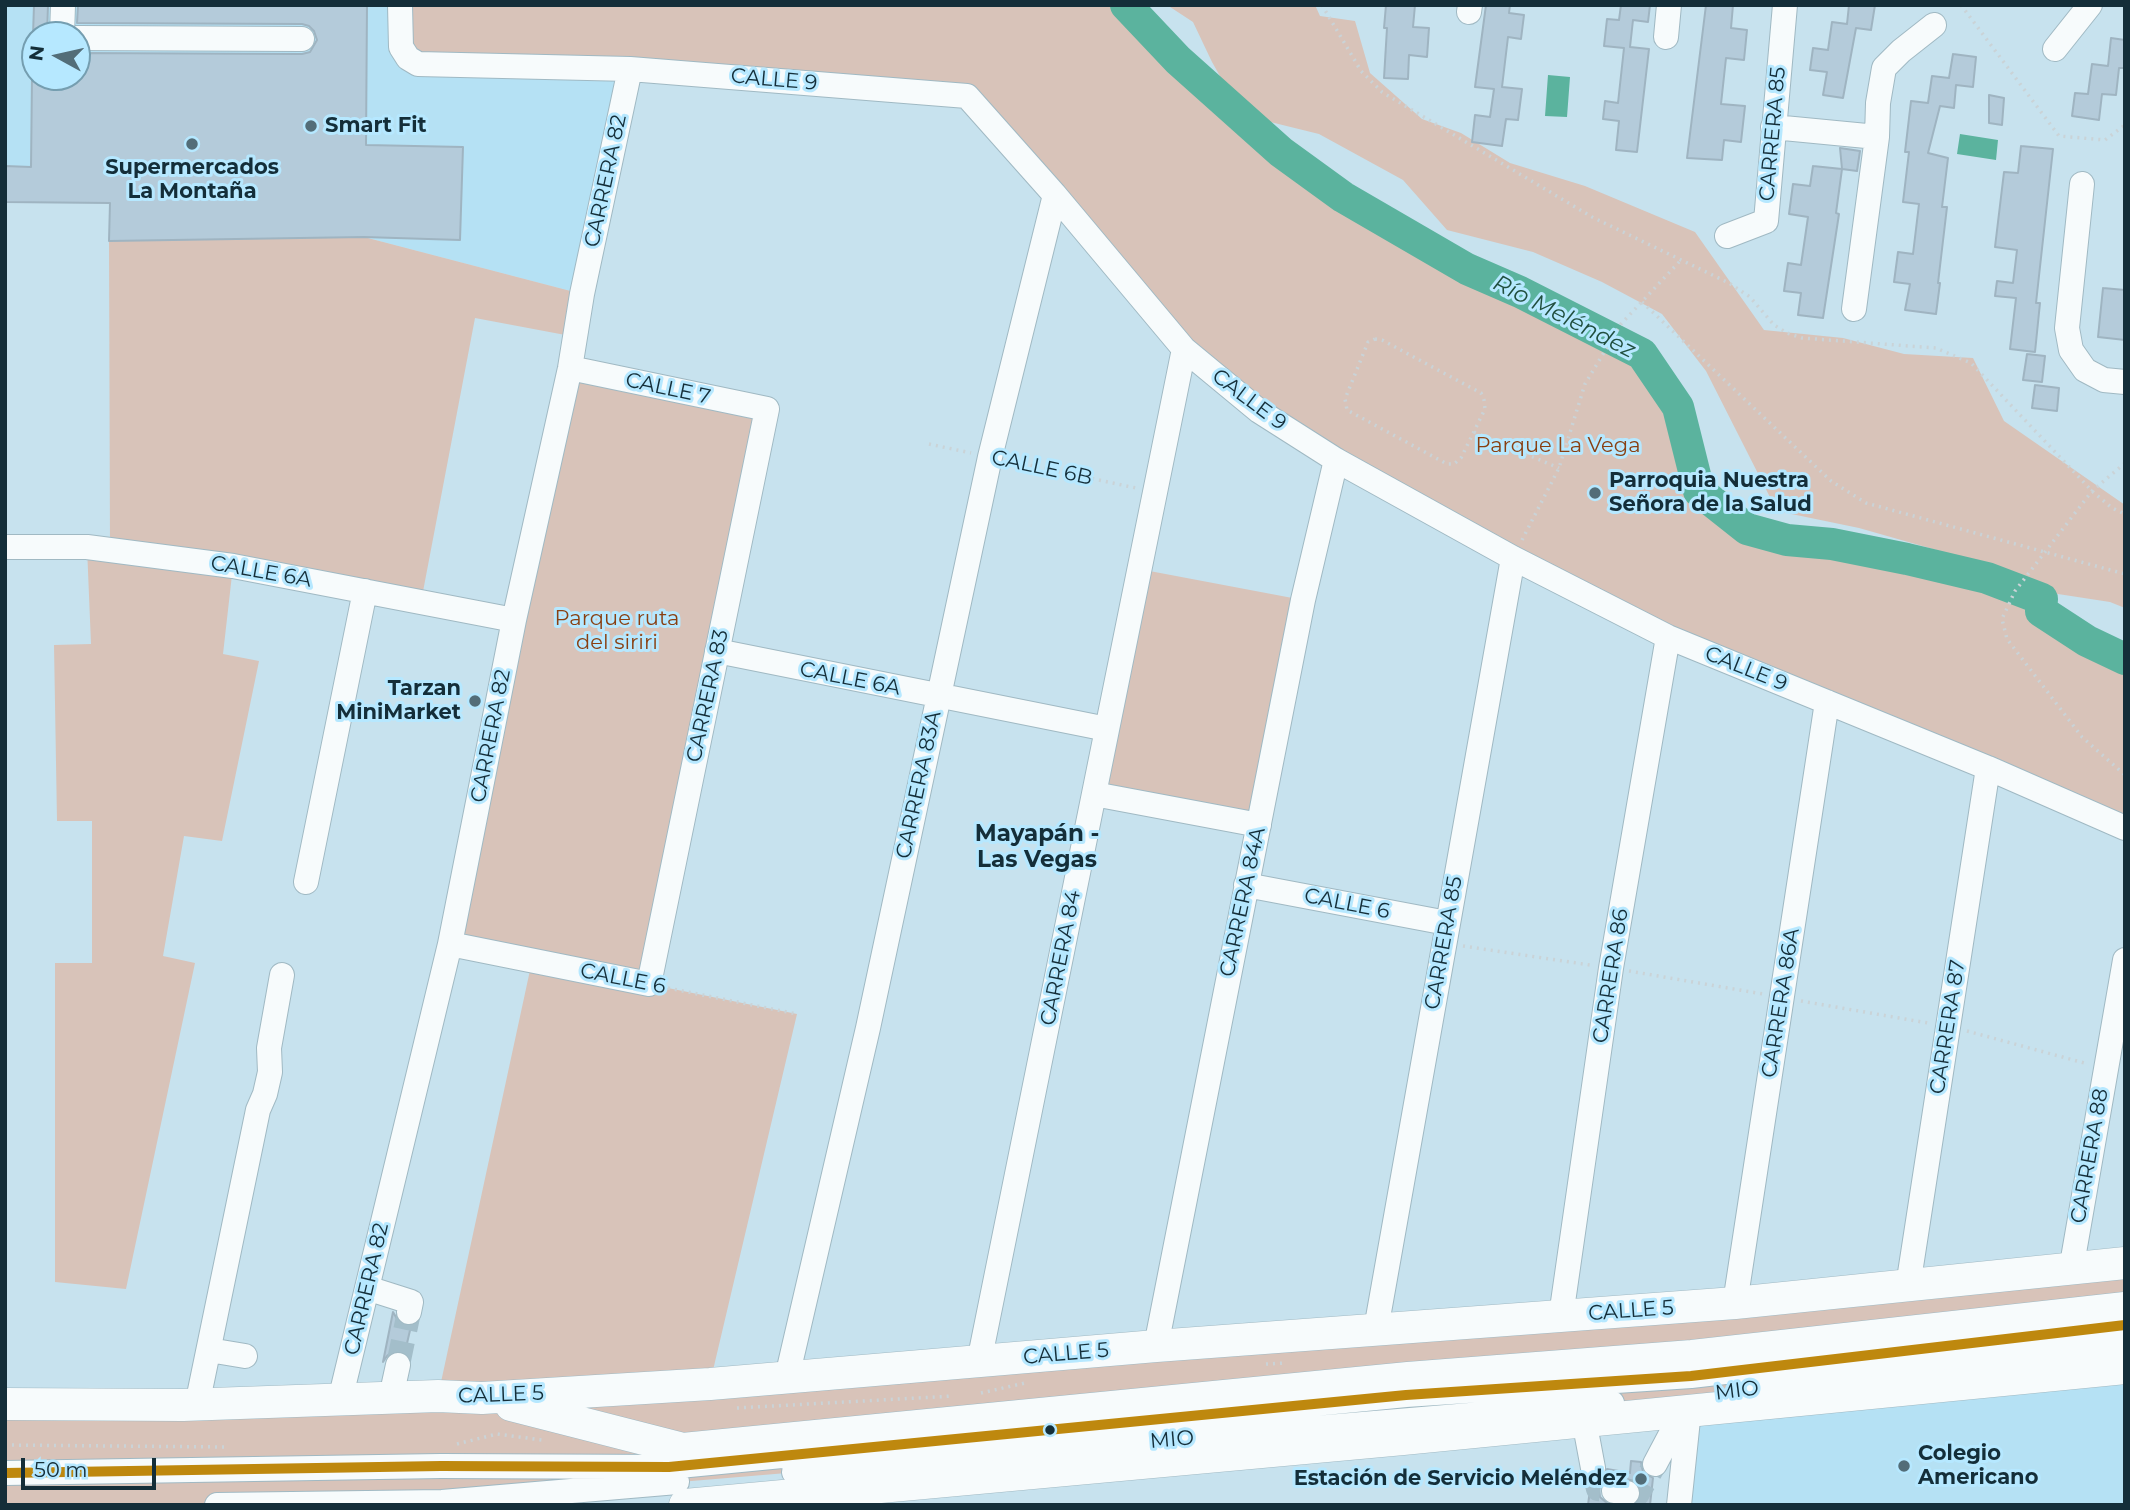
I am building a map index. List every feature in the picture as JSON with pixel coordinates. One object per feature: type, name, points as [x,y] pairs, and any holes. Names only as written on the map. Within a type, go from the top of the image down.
[{"type":"main road","name":"CALLE 5","points":[[5,1404],[197,1405],[391,1397],[482,1398],[787,1377],[1156,1346],[1735,1303],[2122,1263]]},
{"type":"main road","points":[[2025,1320],[2058,1296],[2122,1263]]},
{"type":"main road","points":[[693,1484],[1394,1379],[1692,1356],[2125,1308]]},
{"type":"main road","points":[[482,1398],[693,1484],[1584,1420],[2125,1368]]},
{"type":"street","name":"CALLE 9","points":[[400,5],[401,47],[408,58],[418,64],[630,69],[967,96],[1055,195],[1184,349],[1259,411],[1336,460],[1513,558],[1668,637],[1987,768],[2125,828]]},
{"type":"street","points":[[1666,37],[1669,5]]},
{"type":"street","name":"CARRERA 85","points":[[1727,236],[1766,221],[1785,5]]},
{"type":"street","points":[[2055,49],[2090,5]]},
{"type":"street","points":[[1854,309],[1884,68],[1934,25]]},
{"type":"street","points":[[91,38],[302,38]]},
{"type":"street","name":"CARRERA 82","points":[[340,1400],[450,943],[514,620],[570,368],[582,294],[630,69]]},
{"type":"street","points":[[1773,127],[1877,137]]},
{"type":"street","points":[[2082,184],[2067,328],[2071,350],[2085,370],[2104,380],[2125,382]]},
{"type":"street","name":"CARRERA 83A","points":[[787,1377],[867,1028],[990,457],[1055,195]]},
{"type":"street","name":"CARRERA 84","points":[[979,1362],[1184,349]]},
{"type":"street","name":"CALLE 7","points":[[570,368],[767,409]]},
{"type":"street","name":"CARRERA 83","points":[[649,984],[767,409]]},
{"type":"street","name":"CARRERA 84A","points":[[1156,1346],[1303,600],[1336,460]]},
{"type":"street","name":"CALLE 6A","points":[[5,547],[88,547],[233,566],[514,620]]},
{"type":"street","name":"CARRERA 85","points":[[1376,1329],[1513,558]]},
{"type":"street","points":[[306,882],[365,591]]},
{"type":"street","name":"CARRERA 86","points":[[1561,1317],[1611,968],[1668,637]]},
{"type":"street","name":"CALLE 6A","points":[[717,651],[1107,729]]},
{"type":"street","name":"CARRERA 86A","points":[[1735,1303],[1827,702]]},
{"type":"street","name":"CARRERA 87","points":[[1908,1286],[1987,768]]},
{"type":"street","points":[[1094,793],[1259,825]]},
{"type":"street","name":"CALLE 6","points":[[1246,885],[1447,923]]},
{"type":"street","name":"CALLE 6","points":[[450,943],[649,984]]},
{"type":"street","name":"CARRERA 88","points":[[2071,1270],[2125,960]]},
{"type":"street","points":[[197,1405],[258,1110],[270,1072],[269,1048],[282,975]]},
{"type":"street","points":[[367,1288],[411,1302],[409,1312]]},
{"type":"street","name":"MIO","points":[[5,1473],[441,1466],[669,1468],[693,1484],[1406,1395],[1691,1376],[2125,1325]]},
{"type":"street","name":"MIO","points":[[217,1505],[442,1502],[693,1484],[1690,1397],[2125,1348]]},
{"type":"street","points":[[209,1350],[245,1356]]},
{"type":"street","points":[[391,1397],[398,1365]]},
{"type":"street","points":[[1654,1464],[1686,1410]]},
{"type":"street","points":[[1679,1505],[1686,1410]]},
{"type":"street","points":[[1584,1420],[1593,1468]]},
{"type":"path","points":[[1322,5],[1361,71],[1382,92],[1592,217],[1729,283],[1750,297],[1774,325],[1787,333],[1802,338],[1936,348],[1971,363],[2092,491],[2112,508],[2125,514]]},
{"type":"path","points":[[1961,5],[2059,136],[2105,140],[2125,125]]},
{"type":"path","points":[[1513,558],[1559,468],[1585,384],[1621,324],[1681,260]]},
{"type":"path","points":[[1642,302],[1831,481],[1866,503],[2125,574]]},
{"type":"path","points":[[1382,340],[1481,393],[1485,409],[1474,432],[1461,458],[1454,464],[1447,464],[1347,410],[1345,399],[1368,342],[1382,340]]},
{"type":"path","points":[[1474,432],[1559,468]]},
{"type":"path","name":"CALLE 6B","points":[[929,444],[1155,492]]},
{"type":"path","points":[[2125,463],[2092,491],[2015,591],[2002,619],[2007,639],[2082,737],[2125,775]]},
{"type":"path","name":"CALLE 6","points":[[649,984],[797,1014]]},
{"type":"path","points":[[451,1445],[497,1434],[549,1441]]},
{"type":"path","points":[[5,1445],[236,1447]]},
{"type":"shaded area","points":[[5,5],[400,5],[630,69],[582,294],[364,237],[109,241],[109,203],[5,202]]},
{"type":"shaded area","points":[[1548,75],[1570,77],[1567,117],[1545,116]]},
{"type":"shaded area","points":[[1960,134],[1998,140],[1996,160],[1957,154]]},
{"type":"shaded area","name":"Colegio Americano","points":[[2125,1368],[2125,1505],[1679,1505],[1689,1410]]},
{"type":"green space","name":"Parque La Vega","points":[[400,5],[1126,5],[1178,60],[1281,152],[1343,197],[1467,269],[1520,292],[1642,354],[1678,407],[1699,491],[1747,529],[1787,540],[1832,544],[1987,578],[2042,599],[2041,611],[2087,641],[2125,659],[2125,828],[1513,558],[1184,349],[967,96],[418,64]]},
{"type":"green space","points":[[1167,5],[1315,5],[1320,16],[1355,21],[1370,73],[1422,119],[1461,133],[1510,163],[1585,186],[1695,232],[1764,330],[1843,338],[1904,354],[1973,358],[2004,421],[2125,505],[2125,608],[2110,602],[2045,592],[1961,557],[1859,528],[1777,511],[1706,371],[1662,314],[1602,282],[1533,252],[1447,230],[1403,180],[1319,134],[1242,115],[1193,22]]},
{"type":"green space","points":[[364,237],[582,294],[576,337],[475,318],[421,602],[233,566],[223,654],[259,661],[222,841],[184,836],[163,956],[195,963],[126,1289],[55,1282],[55,963],[92,963],[92,821],[57,821],[54,645],[91,644],[87,547],[110,549],[109,241]]},
{"type":"green space","name":"Parque ruta del siriri","points":[[570,368],[767,409],[653,985],[797,1014],[710,1383],[2125,1263],[2125,1348],[1690,1397],[442,1502],[5,1505],[5,1404],[438,1396],[532,961],[450,944]]},
{"type":"green space","points":[[1139,569],[1303,600],[1259,825],[1094,794]]},
{"type":"building","points":[[34,5],[48,5],[47,21],[33,21]]},
{"type":"building","points":[[78,5],[367,5],[366,145],[463,147],[460,240],[364,237],[109,241],[110,203],[5,202],[5,166],[31,167],[32,91],[91,91],[91,53],[302,54],[310,52],[317,40],[314,31],[302,24],[77,21]]},
{"type":"building","points":[[1386,5],[1415,5],[1413,27],[1429,28],[1427,57],[1409,55],[1408,79],[1384,78]]},
{"type":"building","points":[[1486,5],[1510,5],[1509,13],[1524,15],[1521,39],[1508,37],[1502,87],[1522,89],[1518,120],[1506,119],[1502,146],[1472,142],[1475,115],[1490,117],[1494,89],[1475,87]]},
{"type":"building","points":[[1621,5],[1650,5],[1648,22],[1633,20],[1630,47],[1649,49],[1637,152],[1616,150],[1619,121],[1603,119],[1605,101],[1618,103],[1624,48],[1604,46],[1607,19],[1619,20]]},
{"type":"building","points":[[1706,5],[1733,5],[1731,28],[1747,30],[1744,60],[1726,58],[1721,104],[1745,106],[1741,142],[1724,140],[1722,160],[1687,158]]},
{"type":"building","points":[[1849,5],[1875,5],[1871,30],[1856,28],[1843,98],[1823,95],[1827,72],[1810,70],[1813,48],[1828,50],[1832,22],[1847,24]]},
{"type":"building","points":[[2111,38],[2125,40],[2125,68],[2119,68],[2116,95],[2102,94],[2099,120],[2072,116],[2075,93],[2088,94],[2092,64],[2108,66]]},
{"type":"building","points":[[1953,54],[1976,57],[1973,87],[1956,85],[1954,108],[1940,106],[1928,153],[1948,158],[1942,207],[1947,207],[1936,314],[1905,310],[1910,284],[1894,282],[1898,252],[1913,254],[1919,204],[1903,202],[1911,101],[1928,103],[1932,76],[1949,78]]},
{"type":"building","points":[[1989,95],[2004,98],[2002,125],[1989,123]]},
{"type":"building","points":[[2021,146],[2053,149],[2036,303],[2040,303],[2035,352],[2010,349],[2016,298],[1995,296],[1997,281],[2013,283],[2017,250],[1995,247],[2004,172],[2018,173]]},
{"type":"building","points":[[1840,148],[1860,151],[1857,171],[1842,169]]},
{"type":"building","points":[[1813,166],[1842,169],[1836,213],[1839,214],[1823,318],[1798,315],[1801,293],[1784,291],[1788,263],[1801,265],[1808,217],[1789,214],[1793,184],[1810,186]]},
{"type":"building","points":[[2103,288],[2125,290],[2125,340],[2098,337]]},
{"type":"building","points":[[2027,354],[2045,356],[2042,382],[2023,380]]},
{"type":"building","points":[[2035,385],[2059,388],[2057,411],[2032,408]]},
{"type":"building","points":[[393,1312],[400,1324],[411,1326],[405,1352],[393,1351],[383,1362]]},
{"type":"building","points":[[1631,1461],[1641,1462],[1643,1472],[1653,1478],[1650,1505],[1635,1505],[1642,1495],[1637,1482],[1616,1476],[1608,1477],[1599,1488],[1600,1497],[1609,1505],[1588,1505],[1591,1482],[1602,1480],[1607,1469],[1630,1473]]},
{"type":"waterway","name":"Río Meléndez","points":[[1126,5],[1178,60],[1281,152],[1343,197],[1467,269],[1520,292],[1642,354],[1678,407],[1699,491],[1747,529],[1787,540],[1832,544],[1987,578],[2042,599],[2041,611],[2087,641],[2125,659]]},
{"type":"tunnel","points":[[398,1365],[409,1312]]},
{"type":"tunnel","points":[[1627,1493],[1637,1495],[1655,1464]]},
{"type":"tunnel","points":[[1593,1468],[1598,1489],[1614,1491]]},
{"type":"transit line","points":[[5,1473],[441,1466],[669,1467],[1406,1395],[1691,1376],[2125,1325]]},
{"type":"place","name":"Smart Fit","points":[[311,126]]},
{"type":"place","name":"Supermercados La Montaña","points":[[192,144]]},
{"type":"place","name":"Parroquia Nuestra Señora de la Salud","points":[[1595,493]]},
{"type":"place","name":"Tarzan MiniMarket","points":[[475,701]]},
{"type":"place","name":"Colegio Americano","points":[[1904,1466]]},
{"type":"place","name":"Estación de Servicio Meléndez","points":[[1641,1479]]},
{"type":"district","name":"Mayapán - Las Vegas","points":[[1037,847]]}]
